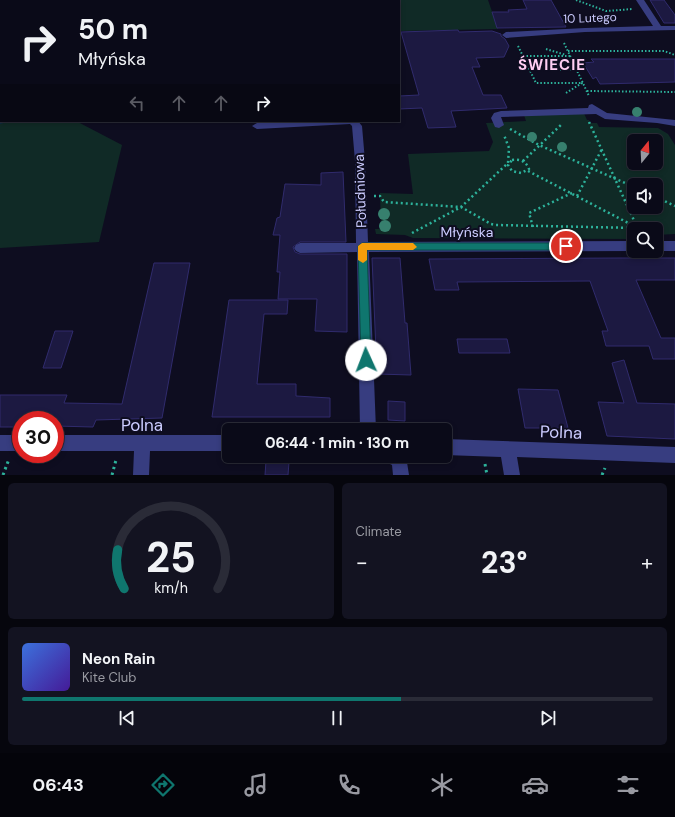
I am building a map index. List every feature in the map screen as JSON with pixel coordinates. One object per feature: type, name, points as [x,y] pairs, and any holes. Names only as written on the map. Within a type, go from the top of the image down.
[{"type":"street","points":[[640,0],[658,28]]},
{"type":"street","name":"10 Lutego","points":[[506,35],[558,31],[675,28]]},
{"type":"street","points":[[502,127],[496,118],[497,115],[595,109],[605,116],[675,123]]},
{"type":"street","name":"Południowa","points":[[257,126],[334,122]]},
{"type":"street","name":"Południowa","points":[[354,122],[357,126],[368,423]]},
{"type":"street","name":"Młyńska","points":[[300,248],[362,246],[627,246]]},
{"type":"street","points":[[663,246],[675,246]]},
{"type":"street","points":[[0,443],[12,443]]},
{"type":"street","name":"Polna","points":[[64,443],[222,443]]},
{"type":"street","points":[[141,475],[142,444]]},
{"type":"street","name":"Polna","points":[[452,447],[675,455]]},
{"type":"street","points":[[508,449],[512,475]]},
{"type":"street","points":[[400,463],[401,475]]},
{"type":"path","points":[[576,0],[606,11],[638,9]]},
{"type":"path","points":[[558,31],[595,109]]},
{"type":"path","points":[[518,45],[536,83],[583,83]]},
{"type":"path","points":[[662,47],[664,51]]},
{"type":"path","points":[[546,49],[570,56]]},
{"type":"path","points":[[568,51],[664,51],[675,55]]},
{"type":"path","points":[[523,56],[570,56]]},
{"type":"path","points":[[560,70],[577,70]]},
{"type":"path","points":[[566,93],[583,83]]},
{"type":"path","points":[[587,91],[675,92]]},
{"type":"path","points":[[522,161],[579,111]]},
{"type":"path","points":[[589,120],[634,222]]},
{"type":"path","points":[[502,127],[627,184]]},
{"type":"path","points":[[502,127],[508,143],[510,154],[508,167],[512,171],[521,173],[528,171],[627,223]]},
{"type":"path","points":[[577,196],[602,149]]},
{"type":"path","points":[[408,237],[419,228],[461,207],[508,163],[516,160],[522,161],[528,164],[528,171]]},
{"type":"path","points":[[533,227],[529,213],[572,193]]},
{"type":"path","points":[[370,196],[380,196],[384,202],[461,207],[491,224],[533,227],[627,228]]},
{"type":"path","points":[[663,200],[675,206]]},
{"type":"path","points":[[3,475],[10,456]]},
{"type":"path","points":[[112,475],[117,457]]},
{"type":"green space","points":[[400,0],[488,0],[498,29],[400,31]]},
{"type":"green space","points":[[583,111],[590,123],[597,123],[599,127],[658,128],[668,134],[675,145],[675,234],[663,235],[663,222],[627,222],[627,239],[413,238],[405,235],[376,234],[375,229],[381,229],[380,193],[413,194],[408,154],[489,151],[493,142],[486,123],[526,121],[524,115]]},
{"type":"green space","points":[[0,122],[78,122],[122,145],[99,242],[0,248]]},
{"type":"building","points":[[523,0],[551,0],[566,27],[497,28],[492,12],[509,12],[508,10],[527,9]]},
{"type":"building","points":[[650,0],[664,0],[675,15],[675,23],[664,23]]},
{"type":"building","points":[[458,30],[459,32],[492,31],[501,34],[509,46],[504,57],[476,58],[480,67],[472,67],[483,95],[501,95],[507,108],[451,111],[456,127],[428,128],[422,108],[400,109],[400,96],[419,95],[401,32]]},
{"type":"building","points":[[591,59],[675,59],[675,82],[600,84],[596,77],[593,79],[583,63],[594,62]]},
{"type":"building","points":[[343,172],[346,242],[300,242],[293,247],[295,252],[300,254],[347,254],[347,332],[315,331],[317,299],[278,299],[280,272],[277,272],[280,235],[273,235],[277,218],[280,217],[285,184],[321,185],[321,173]]},
{"type":"building","points":[[372,258],[400,258],[411,375],[377,374]]},
{"type":"building","points":[[675,258],[675,280],[636,280],[661,338],[675,338],[675,359],[653,359],[649,346],[606,346],[602,331],[608,331],[590,281],[457,282],[459,290],[435,290],[429,259]]},
{"type":"building","points":[[154,263],[190,263],[162,418],[96,420],[93,427],[64,426],[64,411],[12,411],[12,427],[0,427],[0,395],[67,395],[64,403],[122,404]]},
{"type":"building","points":[[229,300],[288,300],[287,314],[264,314],[257,384],[296,384],[296,396],[330,398],[330,417],[212,417]]},
{"type":"building","points":[[55,331],[73,331],[61,368],[43,368]]},
{"type":"building","points":[[457,339],[507,339],[510,353],[459,353]]},
{"type":"building","points":[[624,360],[637,403],[675,404],[675,439],[607,436],[598,402],[624,403],[612,363]]},
{"type":"building","points":[[518,389],[558,390],[568,428],[525,428]]},
{"type":"building","points":[[388,401],[405,402],[405,421],[388,420]]},
{"type":"building","points":[[266,463],[289,463],[288,475],[265,475]]},
{"type":"slow traffic","points":[[363,260],[362,246],[413,247]]},
{"type":"district","name":"ŚWIECIE","points":[[552,65]]},
{"type":"route","points":[[366,360],[362,246],[566,246]]}]
